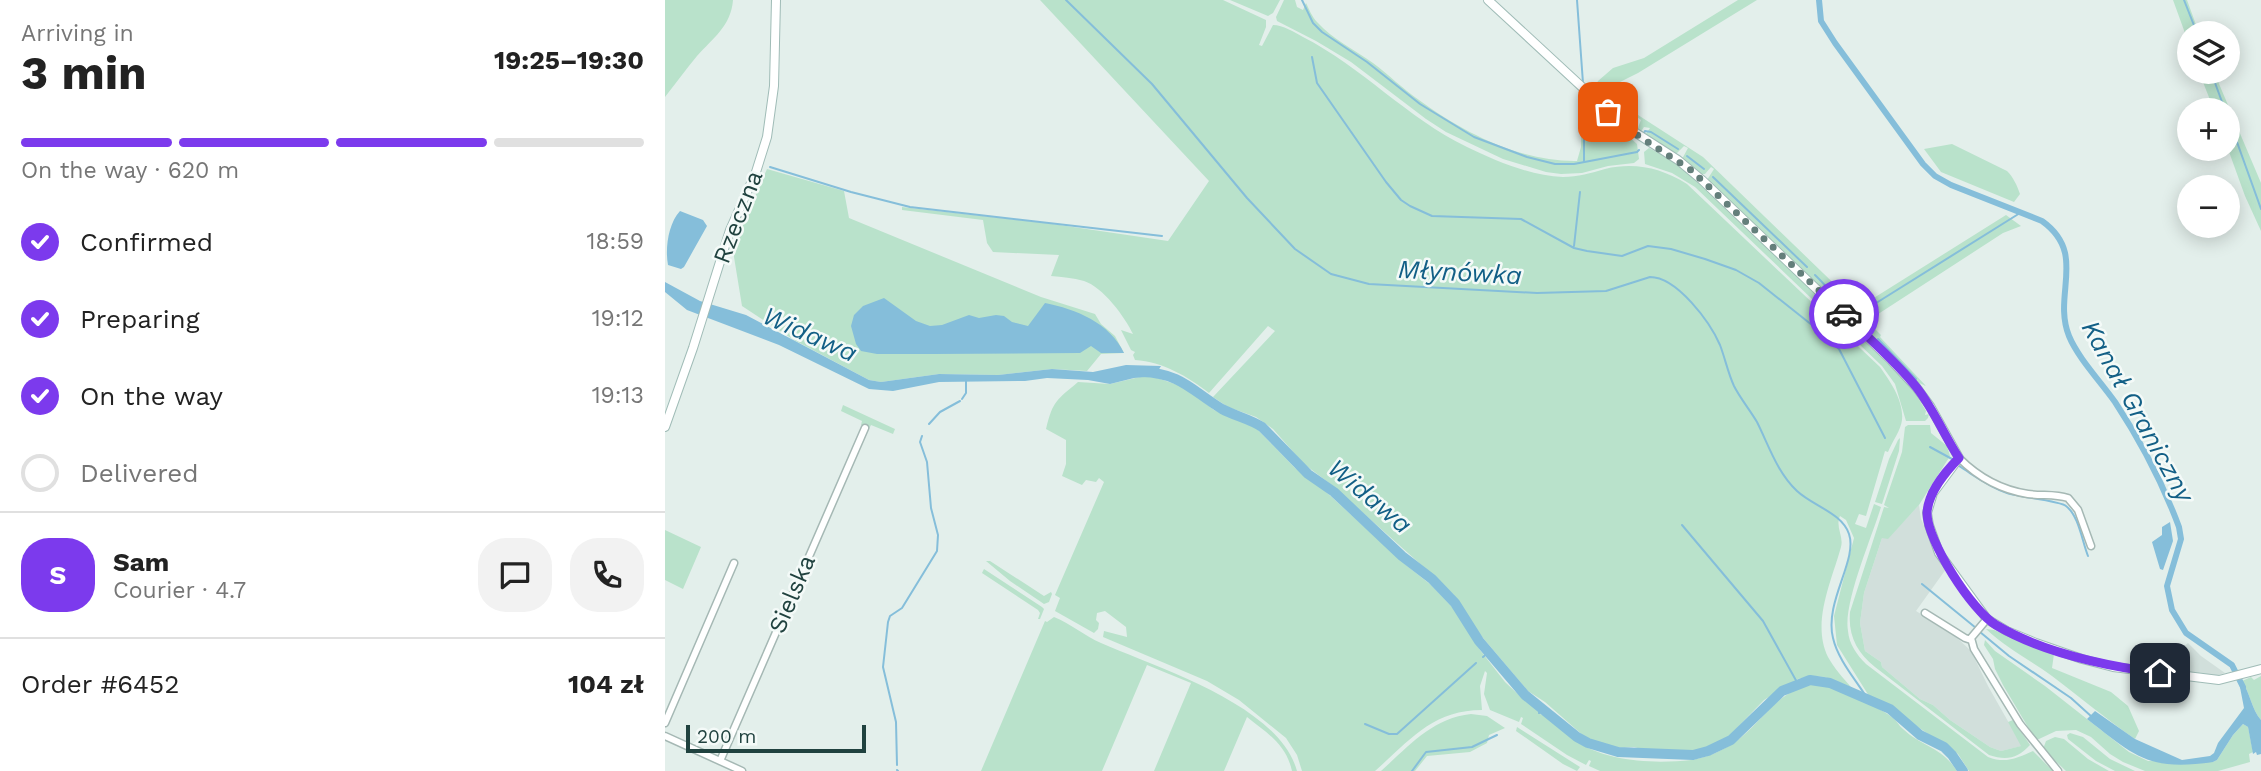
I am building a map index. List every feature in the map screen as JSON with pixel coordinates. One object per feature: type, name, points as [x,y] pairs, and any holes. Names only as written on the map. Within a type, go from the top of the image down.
[{"type":"street","name":"Rzeczna","points":[[665,428],[730,230],[756,172],[769,128],[774,86],[776,0]]},
{"type":"street","points":[[1488,0],[1622,124],[1678,160],[1702,180],[1891,360],[1930,406],[1959,458],[1984,478],[2005,488],[2029,494],[2068,498],[2078,510],[2091,546]]},
{"type":"street","name":"Sielska","points":[[720,761],[865,428]]},
{"type":"street","points":[[1959,458],[1933,493],[1927,513],[1939,552],[1984,622],[2099,664],[2206,679],[2233,678],[2261,669]]},
{"type":"street","points":[[665,723],[734,563]]},
{"type":"street","points":[[1925,613],[1965,638],[1972,637],[1984,622]]},
{"type":"street","points":[[1972,637],[1978,657],[2020,724],[2058,771]]},
{"type":"street","points":[[665,736],[737,770]]},
{"type":"shaded area","points":[[1919,505],[1921,519],[1946,569],[1916,611],[1953,634],[1971,651],[2022,746],[2001,751],[1990,747],[1933,705],[1920,699],[1882,667],[1881,662],[1865,651],[1860,623],[1864,593],[1882,538],[1888,538]]},
{"type":"shaded area","points":[[2188,643],[2225,673],[2215,676],[2164,670],[2160,666]]},
{"type":"green space","points":[[665,0],[733,0],[725,24],[665,97]]},
{"type":"green space","points":[[1040,0],[1223,0],[1266,20],[1259,45],[1262,46],[1273,25],[1288,29],[1325,49],[1424,122],[1467,147],[1502,162],[1526,171],[1563,177],[1637,166],[1658,170],[1687,184],[1880,367],[1899,399],[1902,413],[1900,428],[1888,452],[1885,451],[1866,516],[1859,514],[1855,524],[1866,528],[1874,504],[1881,507],[1850,604],[1848,631],[1854,649],[1866,664],[1988,757],[2006,760],[2033,751],[2053,771],[1969,771],[1958,754],[1899,712],[1869,696],[1837,645],[1834,616],[1854,538],[1846,520],[1840,516],[1838,524],[1841,547],[1828,587],[1822,630],[1828,657],[1851,687],[1825,677],[1798,679],[1764,700],[1728,737],[1712,747],[1697,751],[1652,752],[1634,747],[1617,748],[1586,738],[1545,702],[1528,691],[1478,632],[1453,594],[1333,486],[1304,464],[1273,429],[1256,417],[1228,407],[1213,397],[1275,331],[1268,326],[1209,393],[1174,371],[1135,360],[1135,352],[1131,350],[1121,330],[1133,334],[1119,311],[1099,289],[1084,281],[1051,276],[1059,255],[993,252],[987,243],[983,220],[902,210],[902,207],[1046,223],[1168,241],[1209,181]]},
{"type":"green space","points":[[1230,0],[1280,0],[1273,13],[1268,16]]},
{"type":"green space","points":[[1284,0],[1295,0],[1297,7],[1303,10],[1306,3],[1315,20],[1323,28],[1373,63],[1413,96],[1455,124],[1494,143],[1535,157],[1577,161],[1581,147],[1582,95],[1637,144],[1639,159],[1634,163],[1582,173],[1561,174],[1503,159],[1446,132],[1351,62],[1277,21],[1276,17]]},
{"type":"green space","points":[[1738,0],[1757,0],[1638,73],[1610,87],[1638,115],[1703,157],[1853,302],[1861,305],[1869,301],[2006,215],[2021,226],[2003,233],[1872,318],[1865,313],[1860,318],[1881,335],[1926,386],[1917,382],[1890,353],[1707,180],[1714,169],[1711,167],[1705,174],[1701,174],[1682,159],[1688,148],[1684,146],[1675,155],[1645,135],[1650,128],[1644,127],[1640,133],[1637,130],[1641,120],[1637,117],[1632,125],[1629,125],[1611,108],[1616,102],[1611,98],[1605,104],[1593,95],[1598,81],[1613,68],[1644,58]]},
{"type":"green space","points":[[2173,0],[2187,0],[2195,21],[2181,21]]},
{"type":"green space","points":[[2204,84],[2219,84],[2225,98],[2209,98]]},
{"type":"green space","points":[[2240,133],[2261,183],[2261,231],[2245,196],[2240,175],[2237,175],[2232,161],[2240,161]]},
{"type":"green space","points":[[1952,144],[2007,171],[2020,194],[2014,202],[1941,172],[1924,149]]},
{"type":"green space","points":[[1649,148],[1687,172],[1866,339],[1905,380],[1926,411],[1925,415],[1929,414],[1928,418],[1925,421],[1906,421],[1895,384],[1882,366],[1695,187],[1672,173],[1645,164],[1644,152]]},
{"type":"green space","points":[[767,169],[844,191],[849,218],[1041,297],[1095,314],[1101,324],[1115,336],[1124,353],[1101,354],[1087,371],[1052,369],[998,375],[939,374],[881,382],[869,380],[794,340],[742,306],[734,245]]},
{"type":"green space","points":[[1148,375],[1184,387],[1214,410],[1256,428],[1295,468],[1324,490],[1431,585],[1456,611],[1480,650],[1505,682],[1540,711],[1540,714],[1585,747],[1630,760],[1677,761],[1702,758],[1735,742],[1788,694],[1798,688],[1821,685],[1841,691],[1883,711],[1910,735],[1945,757],[1957,771],[1600,771],[1589,766],[1591,761],[1586,765],[1567,755],[1521,724],[1523,718],[1521,717],[1519,722],[1490,710],[1484,694],[1485,671],[1480,686],[1482,710],[1465,711],[1436,721],[1411,738],[1375,771],[1302,771],[1297,755],[1286,738],[1239,700],[1207,681],[1103,637],[1104,631],[1127,637],[1126,627],[1105,611],[1097,613],[1096,620],[1099,623],[1094,633],[1055,611],[1060,598],[1055,595],[1104,482],[1099,478],[1096,482],[1086,480],[1082,485],[1062,476],[1066,464],[1066,440],[1046,429],[1051,412],[1060,397],[1078,382],[1110,384]]},
{"type":"green space","points":[[843,405],[895,429],[893,434],[871,425],[869,429],[861,425],[862,421],[841,411]]},
{"type":"green space","points":[[1930,425],[1931,433],[1947,446],[1950,456],[1919,505],[1888,539],[1882,538],[1864,593],[1860,623],[1865,651],[1881,662],[1882,667],[1920,699],[1933,705],[1990,747],[2001,751],[2021,746],[2008,722],[2013,720],[2030,745],[2012,757],[1989,755],[1875,667],[1863,655],[1852,636],[1850,612],[1884,507],[1889,508],[1884,505],[1902,452],[1905,427]]},
{"type":"green space","points":[[1900,438],[1899,451],[1882,504],[1875,502],[1889,459]]},
{"type":"green space","points":[[665,530],[701,547],[683,589],[665,580]]},
{"type":"green space","points":[[986,561],[1044,596],[1051,592],[1049,602],[1044,604]]},
{"type":"green space","points":[[984,569],[1042,607],[1044,609],[1040,619],[1038,610],[982,573]]},
{"type":"green space","points":[[1054,617],[1095,640],[1183,677],[1242,708],[1267,727],[1286,748],[1297,771],[1292,771],[1285,753],[1275,740],[1247,717],[1224,771],[1154,771],[1191,683],[1147,665],[1102,771],[981,771],[1045,621]]},
{"type":"green space","points":[[1986,629],[2054,654],[2052,668],[2111,692],[2128,706],[2139,731],[2135,739],[2052,676]]},
{"type":"green space","points":[[1985,640],[1995,651],[2045,686],[2129,752],[2148,761],[2213,762],[2243,724],[2248,727],[2253,752],[2249,754],[2250,762],[2218,771],[2145,771],[2123,762],[2091,737],[2076,730],[2056,731],[2035,739],[2003,685],[1993,659],[1984,645]]},
{"type":"green space","points":[[2261,676],[2261,720],[2242,681]]},
{"type":"green space","points":[[1471,714],[1487,716],[1505,728],[1489,735],[1487,743],[1470,752],[1427,756],[1415,771],[1381,771],[1433,727],[1444,721]]},
{"type":"green space","points":[[1517,727],[1580,767],[1577,771],[1563,764],[1516,731]]},
{"type":"green space","points":[[2070,733],[2083,737],[2110,759],[2135,771],[2115,771],[2096,761],[2068,739],[2067,735]]},
{"type":"green space","points":[[2055,737],[2064,739],[2088,759],[2109,771],[2066,771],[2043,749],[2046,741]]},
{"type":"water","points":[[680,211],[703,220],[707,226],[681,269],[668,265],[667,252],[670,230]]},
{"type":"water","points":[[665,282],[700,301],[746,315],[869,380],[881,382],[939,374],[998,375],[1052,369],[1093,372],[1126,365],[1161,366],[1155,376],[1110,384],[1047,378],[1025,381],[939,382],[893,391],[869,389],[779,345],[687,310],[665,292]]},
{"type":"water","points":[[884,298],[916,321],[930,326],[942,325],[969,315],[979,318],[996,315],[1028,326],[1045,303],[1091,319],[1110,333],[1124,353],[1101,353],[1091,346],[1080,353],[877,354],[861,351],[851,326],[854,315],[863,306]]},
{"type":"water","points":[[2170,522],[2173,541],[2163,570],[2160,569],[2152,542],[2162,535],[2162,527]]},
{"type":"water","points":[[2242,681],[2261,720],[2261,754],[2257,755],[2256,752],[2253,754],[2248,727],[2243,724],[2213,762],[2157,762],[2131,752],[2087,719],[2095,711],[2135,739],[2182,760],[2210,756],[2244,708],[2239,682]]},
{"type":"waterway","name":"Młynówka","points":[[1066,0],[1152,84],[1247,198],[1295,249],[1331,274],[1369,284],[1537,293],[1606,291],[1650,277],[1671,284],[1681,292],[1701,313],[1715,335],[1734,386],[1757,422],[1784,476],[1797,491],[1840,521],[1849,534],[1849,556],[1836,596],[1831,624],[1839,654],[1867,698]]},
{"type":"waterway","points":[[1302,0],[1313,23],[1322,32],[1367,62],[1420,104],[1474,137],[1527,157],[1555,164],[1574,164],[1639,150]]},
{"type":"waterway","points":[[1577,0],[1583,83]]},
{"type":"waterway","name":"Kanał Graniczny","points":[[1819,0],[1821,21],[1835,43],[1923,164],[1935,176],[2042,221],[2056,234],[2066,261],[2064,305],[2069,336],[2133,432],[2179,527],[2181,539],[2167,586],[2172,610],[2186,633],[2232,665],[2243,687]]},
{"type":"waterway","points":[[2184,0],[2192,21]]},
{"type":"waterway","points":[[1312,57],[1317,83],[1386,182],[1401,200],[1410,206],[1432,216],[1521,219],[1574,248],[1587,251],[1622,256],[1648,246],[1671,249],[1736,270],[1759,283],[1839,349],[1885,438]]},
{"type":"waterway","points":[[2215,84],[2221,98]]},
{"type":"waterway","points":[[1584,96],[1584,161]]},
{"type":"waterway","points":[[1644,133],[1651,132],[1678,149]]},
{"type":"waterway","points":[[2240,150],[2261,209]]},
{"type":"waterway","points":[[1687,156],[1704,169]]},
{"type":"waterway","points":[[770,167],[910,207],[1162,236]]},
{"type":"waterway","points":[[1713,177],[1807,267]]},
{"type":"waterway","points":[[1574,246],[1580,192]]},
{"type":"waterway","points":[[1815,275],[1844,303],[1858,310],[1865,310],[2020,213]]},
{"type":"waterway","points":[[1857,311],[1858,321],[1871,333]]},
{"type":"waterway","points":[[1826,336],[1834,332]]},
{"type":"waterway","points":[[1878,339],[1916,379]]},
{"type":"waterway","name":"Widawa","points":[[1142,372],[1177,379],[1222,409],[1262,427],[1308,474],[1334,492],[1402,556],[1432,579],[1455,603],[1479,641],[1525,695],[1588,743],[1618,752],[1693,755],[1708,751],[1731,740],[1782,691],[1810,680],[1830,683],[1890,709],[1920,735],[1944,747],[1963,771]]},
{"type":"waterway","points":[[962,399],[966,393],[966,380]]},
{"type":"waterway","points":[[929,424],[940,412],[960,401]]},
{"type":"waterway","points":[[897,765],[896,722],[883,667],[888,622],[890,616],[902,608],[937,551],[938,535],[931,508],[927,462],[920,442],[922,436]]},
{"type":"waterway","points":[[1930,447],[1952,459]]},
{"type":"waterway","points":[[1959,466],[2007,493],[2066,506],[2077,522],[2088,556]]},
{"type":"waterway","points":[[1682,525],[1763,621],[1798,684]]},
{"type":"waterway","name":"Młynówka","points":[[1922,584],[1976,628]]},
{"type":"waterway","name":"Młynówka","points":[[1980,632],[2009,656],[2071,698],[2092,717]]},
{"type":"waterway","name":"Widawa","points":[[1483,657],[1489,652]]},
{"type":"waterway","points":[[1365,724],[1389,734],[1397,734],[1476,663]]},
{"type":"waterway","name":"Widawa","points":[[1539,713],[1545,710]]},
{"type":"waterway","points":[[1412,771],[1426,752],[1472,747],[1497,735]]},
{"type":"way so far","points":[[1608,112],[1631,131],[1691,170],[1844,314]]},
{"type":"route","points":[[1844,314],[1916,387],[1959,458],[1933,493],[1927,513],[1939,552],[1987,619],[2036,643],[2099,664],[2160,673]]}]
